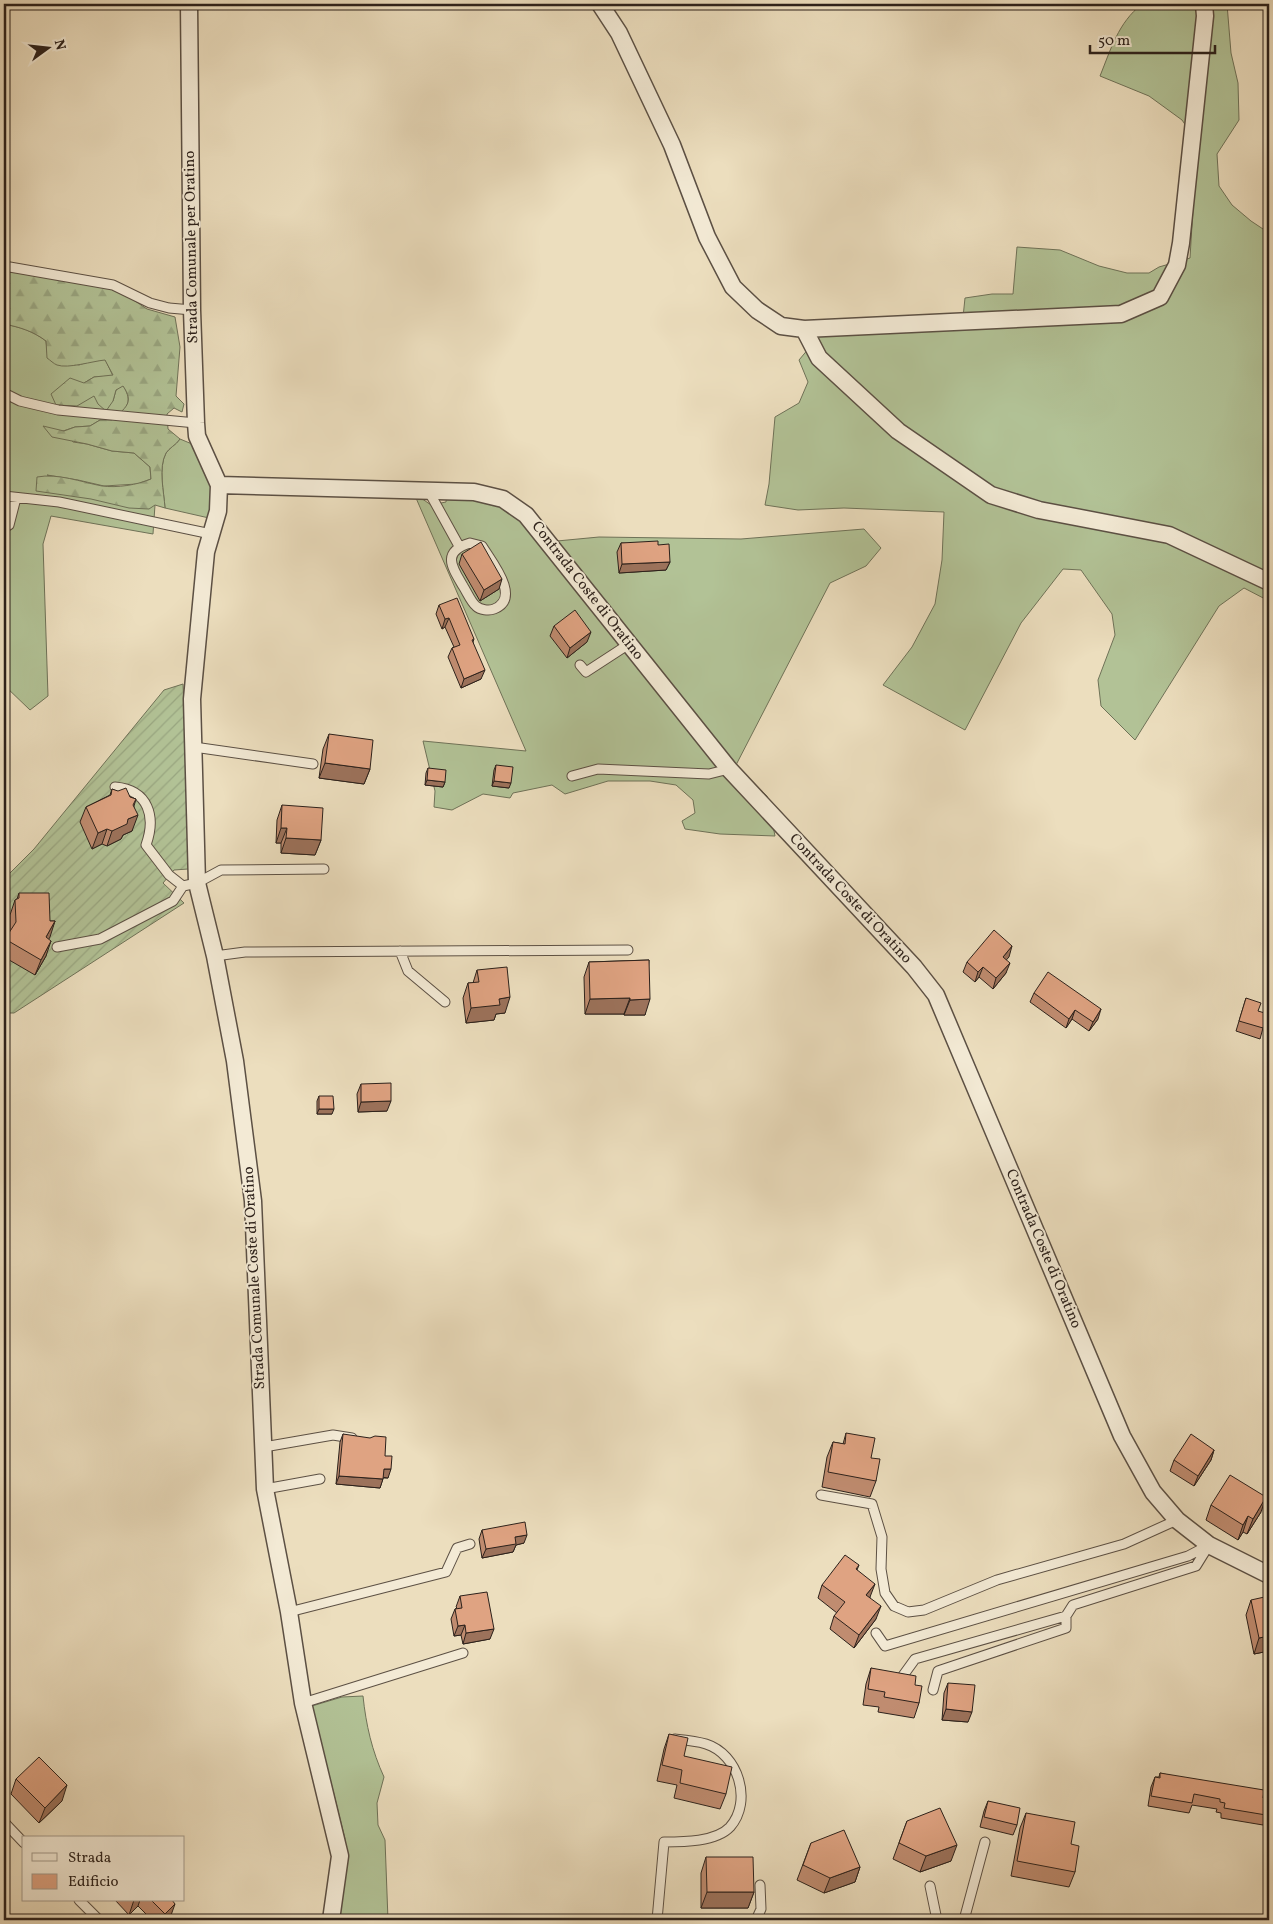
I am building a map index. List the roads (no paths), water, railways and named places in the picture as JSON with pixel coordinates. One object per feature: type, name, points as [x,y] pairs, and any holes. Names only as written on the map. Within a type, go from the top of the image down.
[{"type":"street","name":"Strada Comunale per Oratino","points":[[189,4],[192,310],[196,423],[197,436],[219,485]]},
{"type":"street","points":[[600,4],[619,33],[672,145],[707,237],[732,287],[757,310],[781,326],[804,330],[1121,314],[1160,297],[1177,265],[1181,243],[1205,16],[1204,4]]},
{"type":"street","points":[[804,330],[819,358],[898,430],[991,495],[1039,510],[1168,535],[1269,582]]},
{"type":"street","name":"Contrada Coste di Oratino","points":[[219,485],[474,492],[503,498],[526,515],[728,769],[914,967],[936,995],[1122,1436],[1153,1492],[1177,1520],[1208,1545],[1269,1575]]},
{"type":"street","name":"Strada Comunale Coste di Oratino","points":[[219,485],[218,511],[206,552],[192,699],[194,747],[190,885],[215,956],[235,1061],[253,1201],[265,1489],[289,1612],[302,1703],[340,1856],[331,1920]]},
{"type":"lane","points":[[4,266],[113,285],[150,303],[169,308],[192,310]]},
{"type":"lane","points":[[4,393],[20,401],[58,410],[196,423]]},
{"type":"lane","points":[[428,490],[458,546]]},
{"type":"lane","points":[[4,496],[59,502],[211,534]]},
{"type":"lane","points":[[4,528],[9,524],[16,498]]},
{"type":"lane","points":[[470,543],[482,546],[505,586],[506,596],[495,609],[486,610],[476,607],[451,565],[452,555],[458,546],[470,543]]},
{"type":"lane","points":[[580,664],[586,672],[629,644]]},
{"type":"lane","points":[[194,747],[313,764]]},
{"type":"lane","points":[[572,776],[598,769],[709,774],[728,769]]},
{"type":"lane","points":[[115,787],[126,788],[136,793],[144,801],[150,812],[151,831],[146,845],[169,875],[190,885]]},
{"type":"lane","points":[[57,947],[100,938],[173,901],[190,885],[221,870],[324,869]]},
{"type":"lane","points":[[215,956],[245,952],[628,950]]},
{"type":"lane","points":[[400,951],[408,971],[445,1002]]},
{"type":"lane","points":[[264,1447],[333,1435],[359,1438]]},
{"type":"lane","points":[[265,1489],[320,1479]]},
{"type":"lane","points":[[1269,1494],[1267,1502],[1269,1515]]},
{"type":"lane","points":[[820,1495],[872,1504],[882,1537],[881,1569],[885,1593],[894,1606],[908,1612],[924,1610],[997,1580],[1124,1544],[1177,1520]]},
{"type":"lane","points":[[289,1612],[446,1572],[457,1548],[470,1544]]},
{"type":"lane","points":[[933,1690],[938,1671],[1066,1628],[1066,1616],[1073,1605],[1196,1566],[1208,1545]]},
{"type":"lane","points":[[876,1633],[884,1646],[1188,1556],[1208,1545]]},
{"type":"lane","points":[[902,1677],[915,1659],[1066,1616]]},
{"type":"lane","points":[[302,1703],[463,1652]]},
{"type":"lane","points":[[657,1920],[664,1842],[688,1842],[710,1838],[730,1828],[738,1813],[741,1796],[739,1778],[727,1757],[707,1744],[674,1738]]},
{"type":"lane","points":[[4,1822],[22,1841]]},
{"type":"lane","points":[[964,1920],[985,1842]]},
{"type":"lane","points":[[756,1920],[761,1909],[760,1885]]},
{"type":"lane","points":[[930,1886],[937,1920]]},
{"type":"lane","points":[[81,1902],[98,1920]]}]
